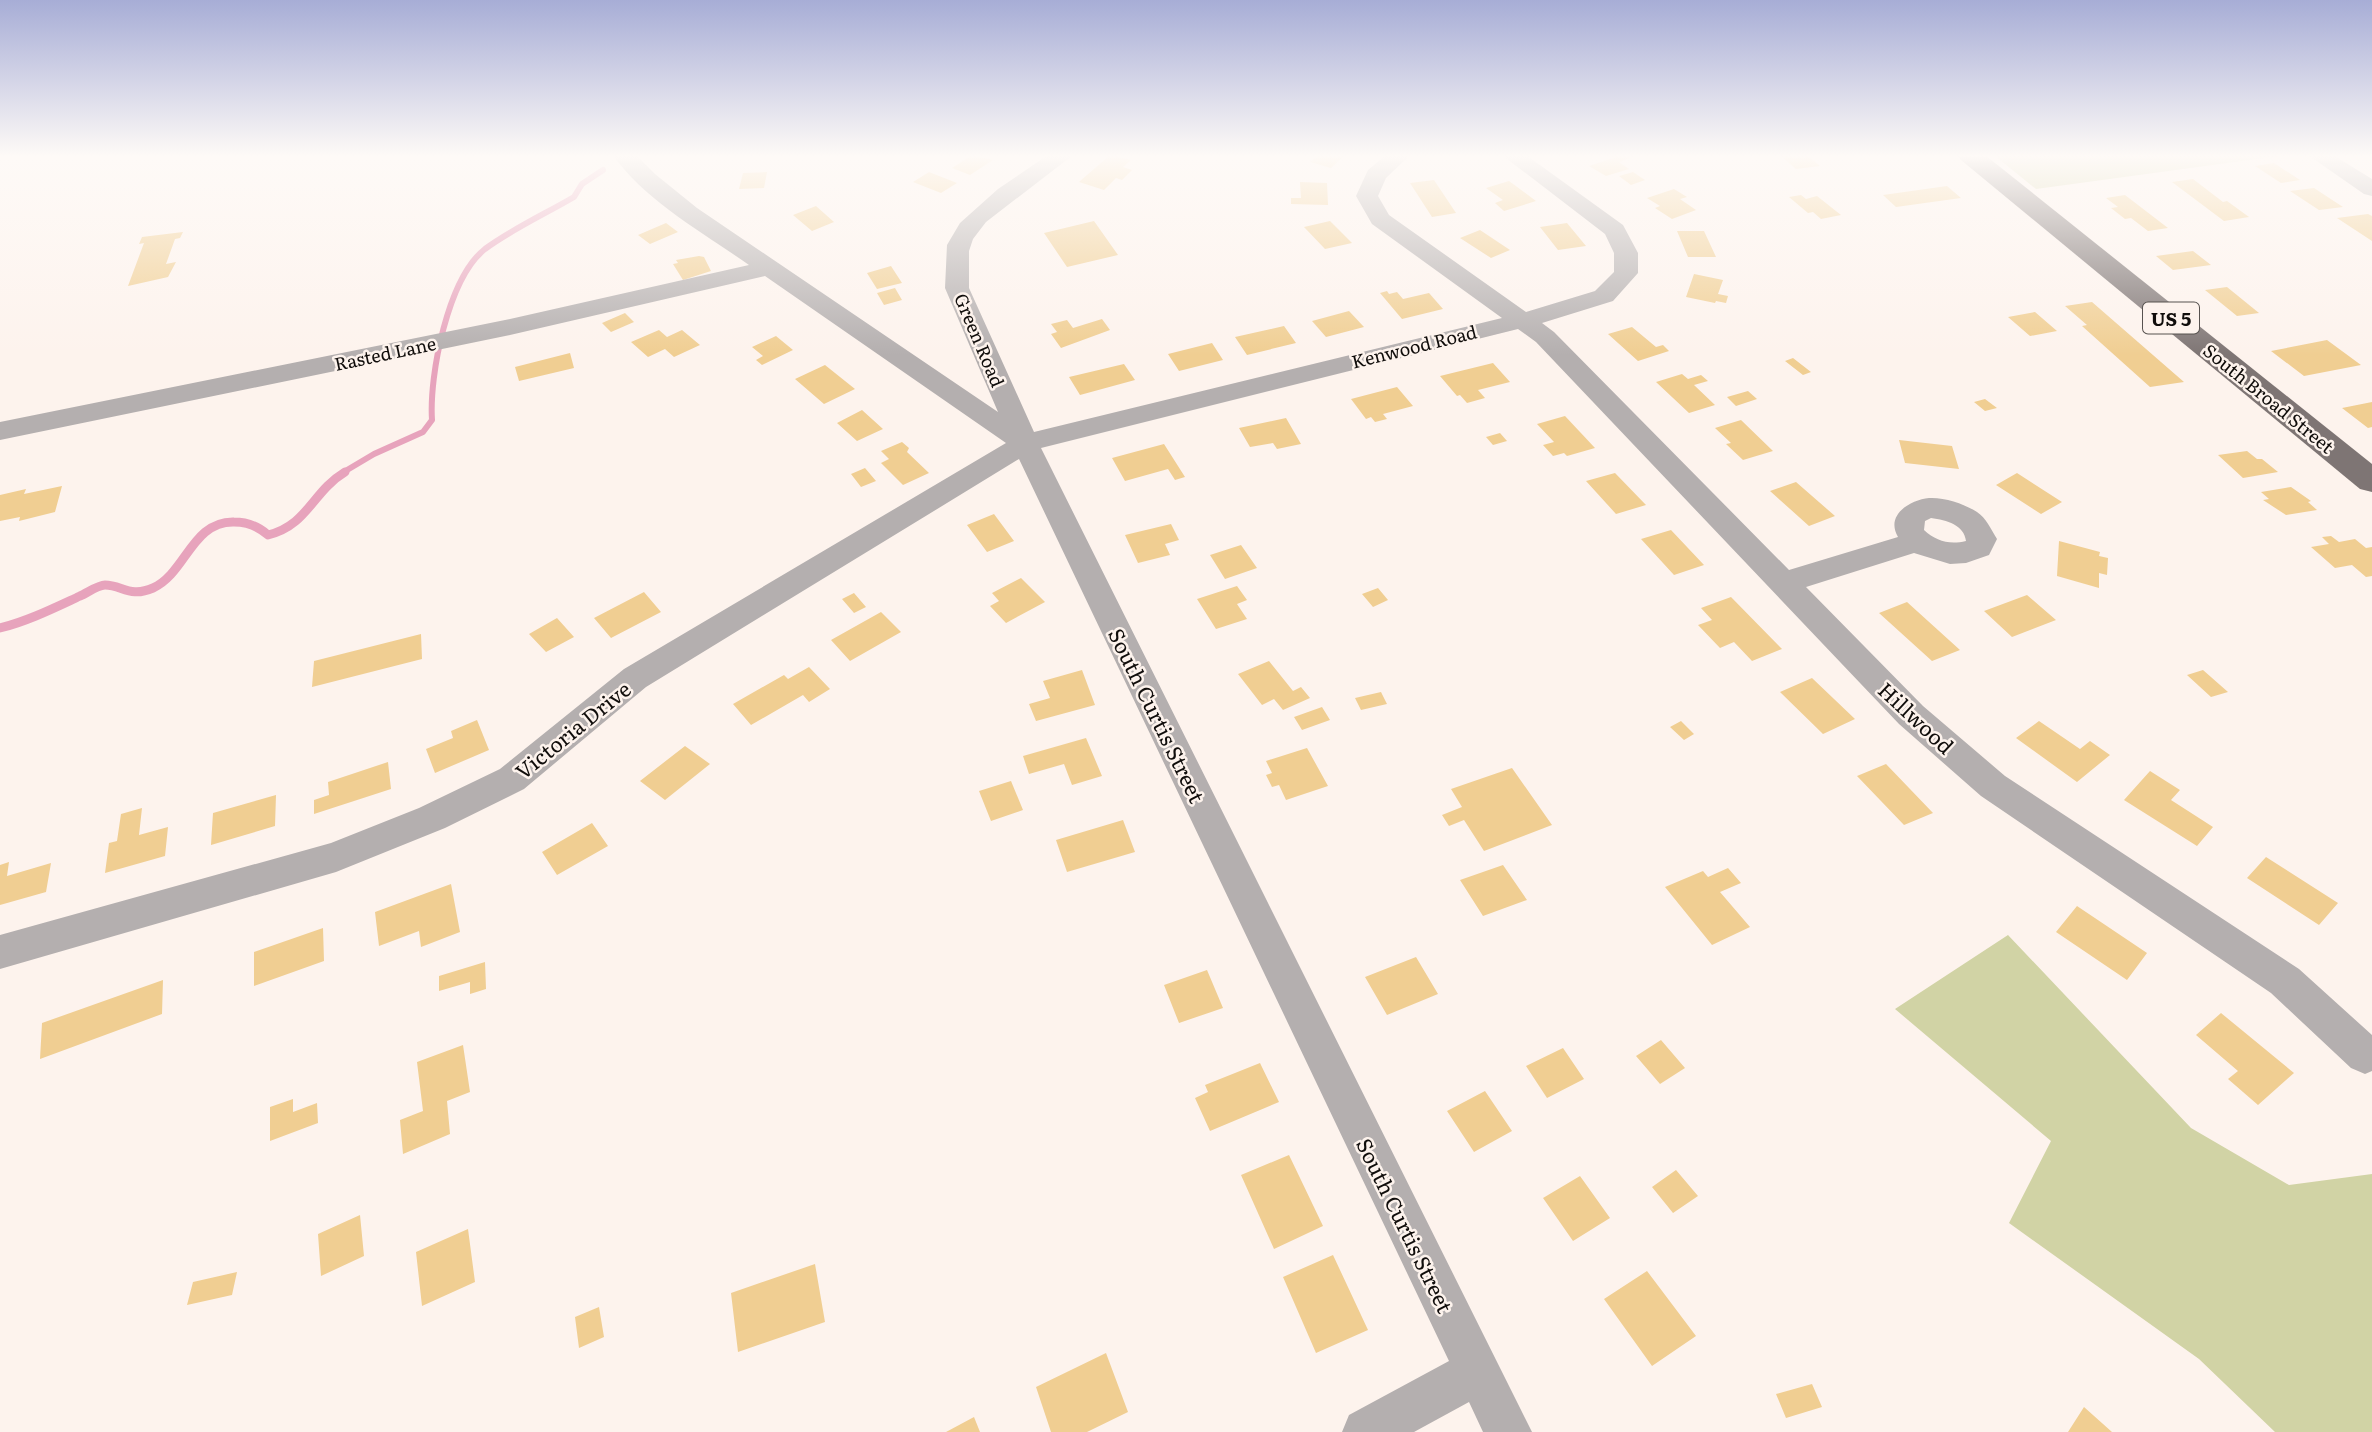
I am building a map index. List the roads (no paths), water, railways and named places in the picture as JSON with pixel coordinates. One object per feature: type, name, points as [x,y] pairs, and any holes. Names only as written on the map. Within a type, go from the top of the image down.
[{"type":"main road","name":"South Broad Street","points":[[2052,222],[2372,481]]},
{"type":"street","name":"South Curtis Street","points":[[702,222],[1025,443],[1508,1432]]},
{"type":"street","name":"Green Road","points":[[973,222],[962,237],[956,260],[957,288],[1025,443]]},
{"type":"street","name":"Hillwood","points":[[1384,222],[1545,337],[1911,715],[1993,786],[2285,981],[2365,1055]]},
{"type":"street","name":"Kenwood Road","points":[[1025,443],[1560,311],[1604,296],[1626,273],[1626,253],[1615,230],[1604,222]]},
{"type":"street","name":"Rasted Lane","points":[[0,431],[458,338],[769,268]]},
{"type":"street","name":"Victoria Drive","points":[[0,952],[336,857],[432,818],[512,779],[635,678],[1025,443]]},
{"type":"street","points":[[1783,583],[1918,541]]},
{"type":"street","points":[[1366,1432],[1478,1371]]},
{"type":"waterway","points":[[342,473],[374,454],[423,432],[432,420],[438,354],[451,304],[461,282],[472,263],[485,249],[528,222]]},
{"type":"waterway","points":[[0,628],[41,614],[102,585],[138,592],[153,588],[174,571],[208,530],[220,524],[234,522],[248,524],[268,535],[281,530],[301,516],[325,489],[345,472]]}]
